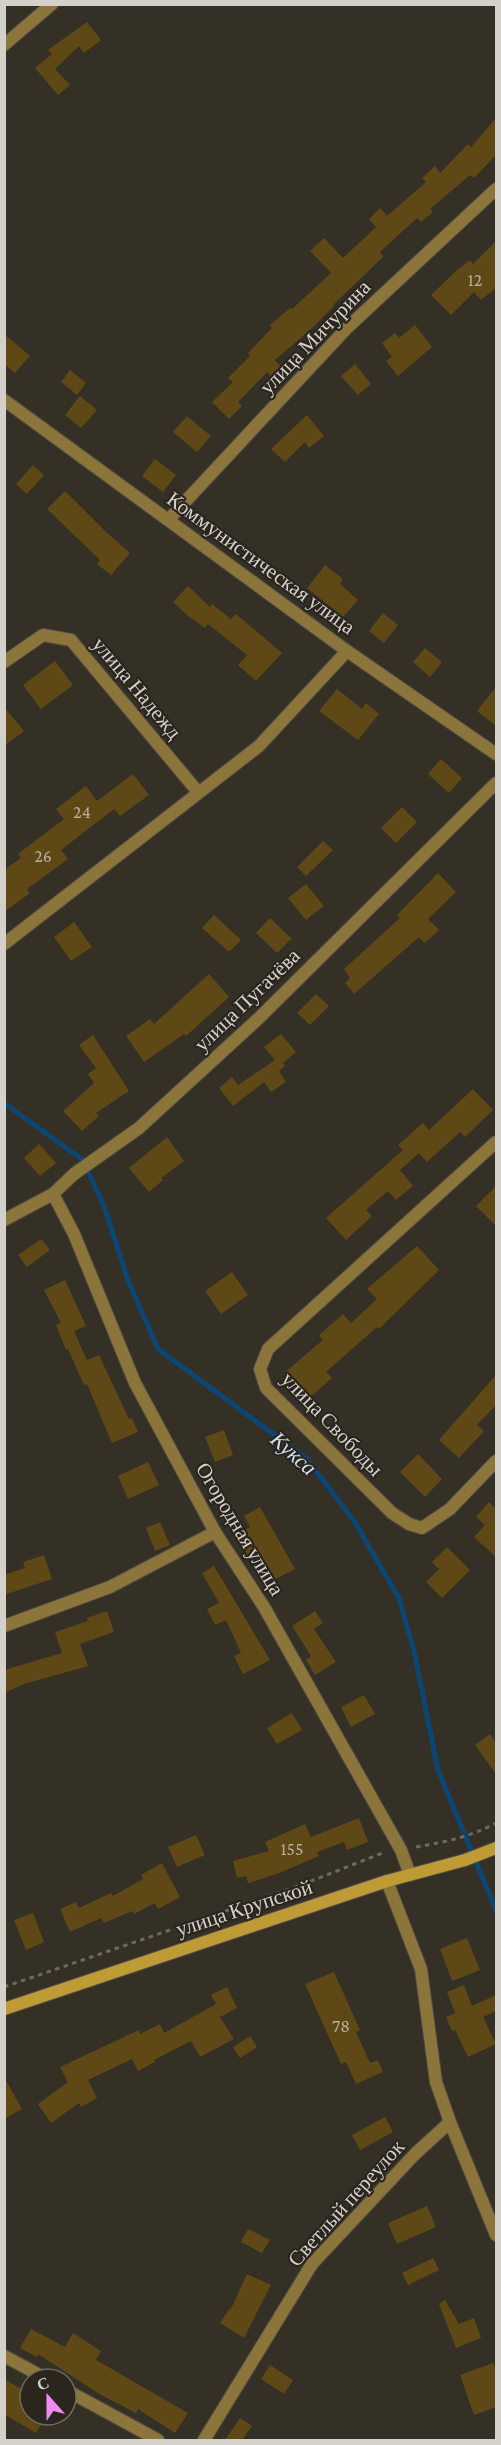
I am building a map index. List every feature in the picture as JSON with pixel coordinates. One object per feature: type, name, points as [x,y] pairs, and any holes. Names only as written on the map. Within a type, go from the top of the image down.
[{"type":"street","points":[[4,45],[52,4]]},
{"type":"street","name":"улица Мичурина","points":[[169,519],[347,328],[496,189]]},
{"type":"street","name":"Коммунистическая улица","points":[[4,400],[347,651],[496,754]]},
{"type":"street","name":"улица Надежд","points":[[4,662],[43,635],[71,640],[198,792]]},
{"type":"street","points":[[4,944],[259,746],[347,651]]},
{"type":"street","name":"улица Пугачёва","points":[[4,1220],[53,1194],[74,1174],[140,1128],[259,1018],[496,783]]},
{"type":"street","name":"улица Свободы","points":[[496,1142],[268,1349],[260,1369],[266,1388],[392,1513],[409,1524],[422,1528],[450,1509],[496,1461]]},
{"type":"street","name":"Огородная улица","points":[[53,1194],[74,1234],[135,1383],[215,1532],[264,1607],[401,1850],[410,1875]]},
{"type":"street","points":[[4,1626],[110,1587],[215,1532]]},
{"type":"street","name":"улица Крупской","points":[[4,2009],[387,1881],[465,1860],[496,1848]]},
{"type":"street","points":[[387,1881],[421,1969],[436,2082],[496,2235]]},
{"type":"street","name":"Светлый переулок","points":[[204,2440],[312,2264],[415,2154],[450,2122]]},
{"type":"street","points":[[4,2356],[25,2367]]},
{"type":"street","points":[[78,2397],[158,2440]]},
{"type":"path","points":[[4,1987],[302,1885],[383,1852],[456,1840],[475,1834],[496,1823]]},
{"type":"building","points":[[87,22],[101,40],[84,53],[79,46],[55,69],[70,85],[58,95],[35,68],[52,54],[48,50]]},
{"type":"building","points":[[496,118],[496,155],[474,178],[470,175],[430,209],[433,212],[421,222],[417,218],[380,252],[383,257],[310,330],[275,360],[281,367],[271,377],[267,372],[238,402],[242,406],[229,419],[212,402],[233,382],[228,378],[250,356],[248,353],[272,328],[270,325],[290,308],[292,309],[331,273],[310,251],[324,238],[343,258],[376,227],[369,219],[380,208],[387,216],[426,182],[422,178],[435,166],[440,173],[468,144],[471,147]]},
{"type":"building","points":[[496,241],[496,288],[481,300],[474,292],[451,315],[431,295],[470,260],[473,264]]},
{"type":"building","points":[[415,325],[432,347],[398,376],[386,361],[392,357],[382,343],[395,333],[399,338]]},
{"type":"building","points":[[4,334],[30,356],[15,373],[4,364]]},
{"type":"building","points":[[355,364],[371,384],[358,395],[341,376]]},
{"type":"building","points":[[70,370],[86,383],[77,395],[61,382]]},
{"type":"building","points":[[80,396],[97,410],[81,428],[65,415]]},
{"type":"building","points":[[307,415],[324,436],[309,448],[305,442],[285,462],[271,449]]},
{"type":"building","points":[[187,416],[211,436],[197,452],[173,432]]},
{"type":"building","points":[[155,459],[176,475],[163,492],[142,476]]},
{"type":"building","points":[[33,465],[44,475],[27,494],[16,484]]},
{"type":"building","points":[[65,491],[130,553],[111,575],[97,564],[100,560],[47,509]]},
{"type":"building","points":[[325,565],[343,579],[340,584],[358,600],[343,617],[307,588]]},
{"type":"building","points":[[188,586],[210,607],[212,604],[231,619],[236,614],[282,653],[256,681],[238,665],[247,655],[208,624],[205,628],[173,602]]},
{"type":"building","points":[[383,613],[398,625],[384,643],[369,631]]},
{"type":"building","points":[[425,648],[442,662],[430,677],[413,662]]},
{"type":"building","points":[[55,661],[73,685],[41,709],[23,685]]},
{"type":"building","points":[[496,687],[496,726],[477,711]]},
{"type":"building","points":[[337,689],[362,709],[366,703],[379,714],[358,740],[319,711]]},
{"type":"building","points":[[4,707],[24,731],[4,746]]},
{"type":"building","points":[[441,759],[462,778],[449,793],[428,774]]},
{"type":"building","points":[[133,774],[149,795],[120,816],[114,809],[61,850],[68,859],[27,889],[30,893],[4,912],[4,870],[21,858],[18,854],[64,819],[56,809],[86,786],[97,801]]},
{"type":"building","points":[[402,807],[417,822],[396,843],[381,828]]},
{"type":"building","points":[[323,841],[333,850],[306,876],[297,867]]},
{"type":"building","points":[[438,873],[456,892],[428,919],[439,930],[425,943],[419,937],[354,994],[345,983],[350,978],[344,969],[400,918],[397,915]]},
{"type":"building","points":[[306,884],[324,906],[306,920],[288,898]]},
{"type":"building","points":[[214,915],[241,940],[231,950],[228,951],[202,928]]},
{"type":"building","points":[[270,918],[293,940],[290,940],[277,953],[256,933]]},
{"type":"building","points":[[74,922],[92,947],[71,961],[54,937]]},
{"type":"building","points":[[209,974],[229,997],[186,1036],[184,1034],[144,1062],[126,1036],[150,1019],[154,1024]]},
{"type":"building","points":[[316,994],[329,1006],[310,1025],[297,1013]]},
{"type":"building","points":[[281,1034],[296,1052],[283,1063],[285,1066],[279,1071],[286,1082],[271,1092],[264,1082],[233,1106],[219,1088],[232,1077],[238,1085],[275,1060],[264,1047]]},
{"type":"building","points":[[93,1035],[129,1091],[96,1113],[99,1116],[82,1131],[63,1111],[94,1083],[88,1074],[96,1068],[79,1045]]},
{"type":"building","points":[[473,1089],[493,1110],[465,1137],[460,1132],[427,1162],[419,1153],[400,1170],[413,1186],[396,1200],[388,1191],[366,1210],[372,1216],[346,1240],[326,1218],[403,1150],[398,1145],[423,1123],[429,1130]]},
{"type":"building","points":[[167,1137],[184,1161],[161,1178],[163,1180],[149,1192],[129,1168]]},
{"type":"building","points":[[39,1144],[56,1163],[40,1176],[24,1158]]},
{"type":"building","points":[[496,1186],[496,1226],[476,1206]]},
{"type":"building","points":[[41,1239],[50,1250],[27,1267],[18,1255]]},
{"type":"building","points":[[417,1246],[439,1270],[379,1329],[377,1327],[326,1372],[332,1378],[308,1399],[285,1372],[323,1340],[319,1335],[343,1314],[351,1323],[377,1299],[367,1289]]},
{"type":"building","points":[[232,1272],[248,1295],[221,1314],[205,1291]]},
{"type":"building","points":[[65,1280],[86,1326],[74,1331],[87,1360],[99,1355],[129,1419],[132,1418],[138,1432],[112,1443],[87,1384],[84,1385],[68,1349],[66,1350],[56,1325],[61,1323],[44,1290]]},
{"type":"building","points":[[496,1375],[496,1405],[477,1425],[484,1431],[459,1458],[439,1440]]},
{"type":"building","points":[[224,1430],[233,1455],[215,1462],[205,1437]]},
{"type":"building","points":[[418,1454],[442,1479],[425,1497],[400,1472]]},
{"type":"building","points":[[148,1462],[159,1485],[128,1499],[118,1476]]},
{"type":"building","points":[[489,1502],[496,1509],[496,1557],[474,1537],[485,1525],[476,1517]]},
{"type":"building","points":[[260,1507],[295,1569],[268,1583],[253,1555],[249,1558],[236,1535],[250,1527],[244,1516]]},
{"type":"building","points":[[160,1522],[170,1545],[155,1551],[146,1528]]},
{"type":"building","points":[[447,1547],[470,1570],[442,1598],[426,1582],[439,1569],[432,1562]]},
{"type":"building","points":[[44,1555],[52,1579],[4,1595],[4,1575],[25,1568],[23,1562]]},
{"type":"building","points":[[214,1566],[270,1660],[243,1674],[234,1656],[241,1653],[226,1620],[215,1625],[207,1609],[219,1603],[202,1573]]},
{"type":"building","points":[[107,1611],[114,1632],[80,1644],[88,1666],[24,1684],[4,1693],[4,1670],[62,1653],[55,1632],[88,1621],[87,1618]]},
{"type":"building","points":[[315,1611],[323,1623],[314,1629],[336,1662],[315,1675],[306,1660],[311,1656],[292,1626]]},
{"type":"building","points":[[364,1695],[375,1714],[351,1727],[341,1707]]},
{"type":"building","points":[[292,1713],[302,1730],[277,1744],[267,1728]]},
{"type":"building","points":[[490,1734],[496,1743],[496,1774],[475,1745]]},
{"type":"building","points":[[359,1818],[368,1842],[347,1850],[344,1842],[317,1852],[319,1856],[277,1874],[248,1883],[246,1876],[237,1878],[233,1861],[269,1851],[265,1842],[305,1824],[311,1837]]},
{"type":"building","points":[[196,1835],[205,1855],[177,1867],[168,1847]]},
{"type":"building","points":[[162,1863],[180,1897],[158,1909],[155,1903],[134,1914],[132,1911],[104,1923],[101,1918],[70,1932],[60,1909],[76,1902],[79,1908],[111,1893],[113,1896],[143,1879],[141,1875]]},
{"type":"building","points":[[33,1913],[44,1942],[26,1950],[14,1920]]},
{"type":"building","points":[[467,1938],[480,1970],[452,1981],[440,1949]]},
{"type":"building","points":[[334,1972],[360,2030],[356,2032],[370,2063],[378,2060],[383,2072],[356,2084],[346,2062],[341,2064],[305,1984]]},
{"type":"building","points":[[464,1985],[472,2006],[496,1995],[496,2011],[483,2017],[496,2044],[468,2057],[446,2017],[455,2013],[447,1992]]},
{"type":"building","points":[[227,1987],[237,2008],[220,2017],[234,2039],[200,2057],[191,2041],[138,2071],[132,2059],[88,2080],[97,2098],[81,2107],[79,2103],[51,2123],[38,2104],[68,2082],[60,2067],[139,2030],[140,2034],[160,2024],[164,2033],[216,2004],[211,1995]]},
{"type":"building","points":[[250,2036],[257,2047],[240,2058],[233,2047]]},
{"type":"building","points":[[4,2077],[22,2109],[4,2119]]},
{"type":"building","points":[[385,2117],[393,2132],[360,2150],[352,2135]]},
{"type":"building","points":[[427,2206],[436,2227],[397,2244],[388,2223]]},
{"type":"building","points":[[248,2229],[270,2240],[262,2253],[241,2242]]},
{"type":"building","points":[[433,2258],[439,2270],[408,2285],[402,2273]]},
{"type":"building","points":[[247,2274],[271,2285],[244,2338],[220,2323],[231,2309]]},
{"type":"building","points":[[445,2300],[459,2324],[474,2318],[481,2338],[456,2348],[439,2304]]},
{"type":"building","points":[[31,2329],[65,2347],[73,2333],[101,2351],[96,2360],[188,2413],[175,2433],[138,2409],[136,2413],[78,2380],[78,2367],[58,2367],[38,2354],[37,2357],[20,2348]]},
{"type":"building","points":[[493,2363],[496,2371],[496,2407],[474,2415],[460,2375]]},
{"type":"building","points":[[270,2365],[293,2380],[284,2394],[261,2379]]},
{"type":"building","points":[[4,2379],[18,2387],[18,2422],[4,2414]]},
{"type":"building","points":[[240,2418],[252,2426],[242,2440],[225,2440]]},
{"type":"building","points":[[26,2427],[40,2427],[36,2433]]},
{"type":"waterway","name":"Кукса","points":[[4,1103],[83,1160],[104,1206],[128,1280],[158,1349],[307,1459],[354,1521],[399,1598],[414,1651],[438,1770],[496,1910]]}]
